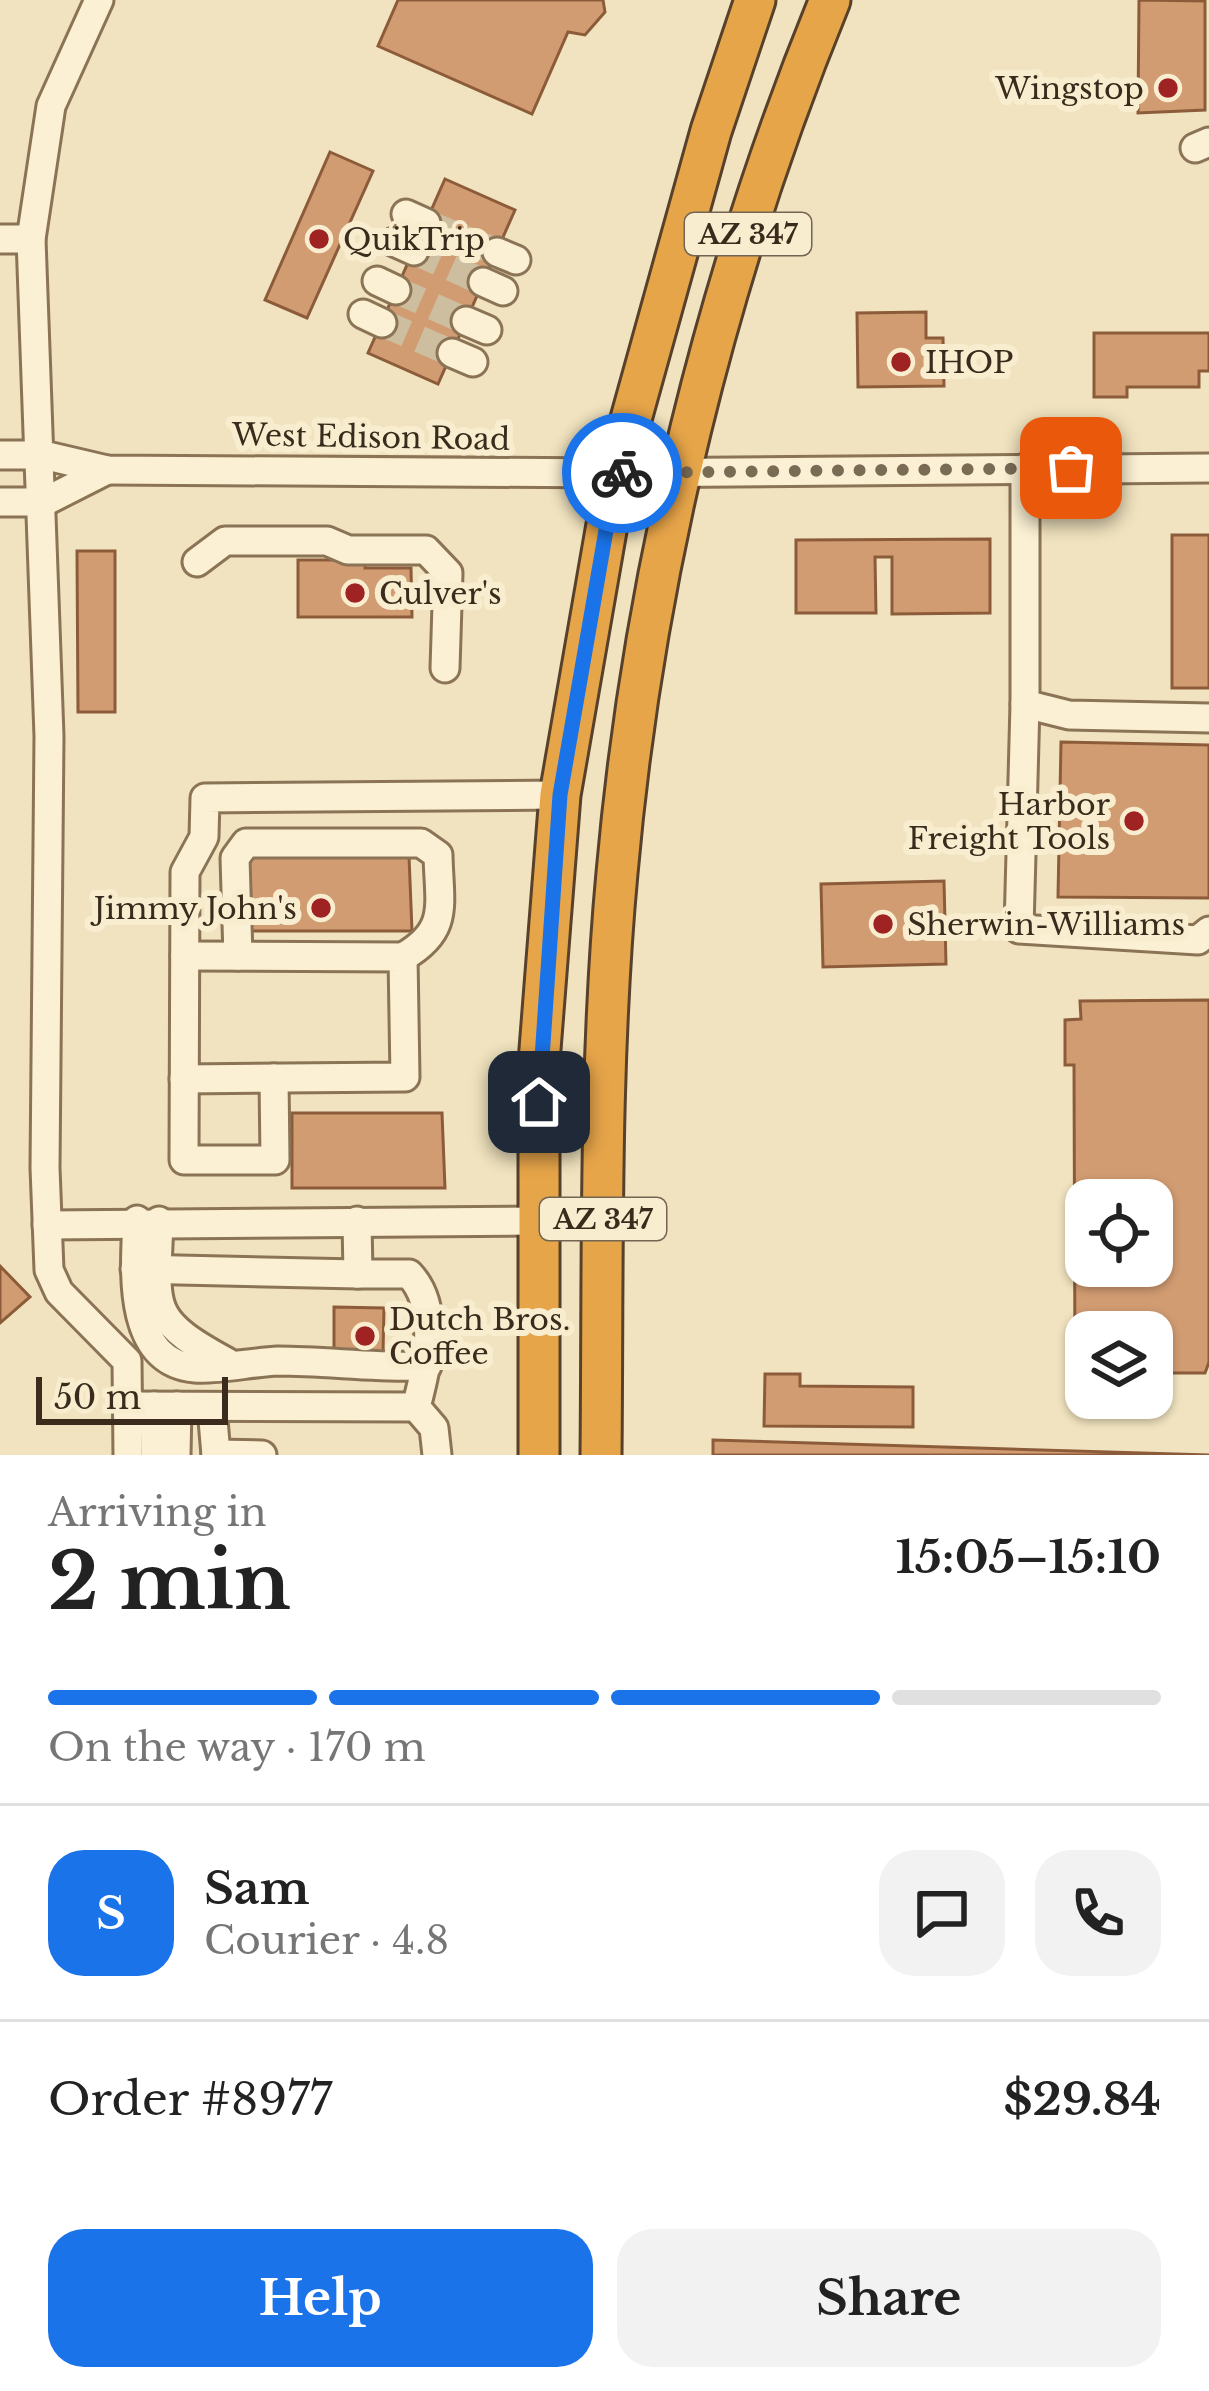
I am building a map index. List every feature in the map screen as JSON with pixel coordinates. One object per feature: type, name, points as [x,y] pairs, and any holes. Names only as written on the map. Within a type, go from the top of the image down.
[{"type":"highway","name":"AZ 347","points":[[539,1455],[539,1062],[560,795],[616,473],[711,131],[754,0]]},
{"type":"highway","name":"AZ 347","points":[[601,1455],[604,1082],[617,868],[648,645],[683,472],[772,149],[830,0]]},
{"type":"highway","points":[[538,1359],[570,1455]]},
{"type":"street","points":[[99,0],[51,106],[31,239],[44,502],[49,1270],[59,1292],[216,1454],[262,1455]]},
{"type":"street","points":[[0,239],[31,239]]},
{"type":"street","name":"West Edison Road","points":[[0,455],[43,454],[107,470],[616,473],[1209,468]]},
{"type":"street","points":[[1025,468],[1019,929],[1198,940],[1209,931]]},
{"type":"street","name":"West Edison Road","points":[[0,502],[44,502],[107,470]]},
{"type":"street","points":[[197,562],[225,541],[327,541],[348,550],[426,550],[448,573],[445,668]]},
{"type":"street","points":[[1025,704],[1069,715],[1209,718]]},
{"type":"street","points":[[274,1078],[275,1160],[184,1160],[185,872],[203,837],[205,798],[560,795]]},
{"type":"street","points":[[185,956],[403,957],[431,940],[438,926],[437,855],[421,843],[256,842],[237,849],[238,956]]},
{"type":"street","points":[[184,1079],[405,1077],[403,957]]},
{"type":"street","points":[[47,1225],[148,1220],[539,1221]]},
{"type":"street","points":[[148,1220],[140,1320],[172,1363],[199,1369],[226,1362],[427,1366]]},
{"type":"street","points":[[358,1221],[358,1274]]},
{"type":"street","points":[[146,1269],[409,1274],[426,1296],[427,1366],[416,1407]]},
{"type":"street","points":[[155,1455],[172,1406]]},
{"type":"street","points":[[172,1406],[176,1455]]},
{"type":"street","points":[[172,1406],[192,1455]]},
{"type":"street","points":[[128,1455],[172,1406],[416,1407],[434,1428],[436,1455]]},
{"type":"building","points":[[398,0],[603,0],[605,12],[585,35],[568,32],[532,114],[378,46]]},
{"type":"building","points":[[1139,0],[1205,1],[1205,110],[1138,113]]},
{"type":"building","name":"QuikTrip","points":[[330,152],[373,171],[307,318],[265,300]]},
{"type":"building","name":"QuikTrip","points":[[445,179],[515,210],[438,384],[368,353]]},
{"type":"building","name":"IHOP","points":[[926,312],[926,338],[943,338],[944,386],[858,387],[857,313]]},
{"type":"building","points":[[1094,333],[1209,333],[1209,371],[1199,371],[1199,387],[1127,387],[1127,397],[1094,397]]},
{"type":"building","points":[[1172,535],[1209,535],[1209,688],[1172,688]]},
{"type":"building","points":[[990,539],[990,613],[892,614],[892,557],[875,557],[876,613],[796,613],[796,540]]},
{"type":"building","points":[[77,551],[115,551],[115,712],[78,712]]},
{"type":"building","name":"Culver's","points":[[365,554],[365,568],[411,568],[412,617],[298,617],[298,560],[355,560]]},
{"type":"building","name":"Harbor Freight Tools","points":[[1061,742],[1209,745],[1209,898],[1058,897]]},
{"type":"building","points":[[409,856],[412,931],[245,931],[243,857]]},
{"type":"building","name":"Sherwin-Williams","points":[[944,881],[946,964],[823,967],[821,884]]},
{"type":"building","points":[[1209,1000],[1209,1362],[1205,1373],[1173,1373],[1173,1311],[1075,1311],[1075,1287],[1173,1287],[1173,1179],[1074,1179],[1074,1065],[1065,1065],[1065,1020],[1081,1019],[1080,1001]]},
{"type":"building","points":[[292,1113],[442,1113],[445,1188],[292,1188]]},
{"type":"building","points":[[0,1266],[30,1297],[0,1323]]},
{"type":"building","points":[[334,1307],[384,1308],[383,1353],[334,1354]]},
{"type":"building","points":[[765,1374],[800,1374],[800,1386],[913,1387],[913,1427],[764,1426]]},
{"type":"building","points":[[713,1440],[1209,1455],[713,1455]]},
{"type":"tunnel","points":[[426,223],[497,252]]},
{"type":"tunnel","points":[[414,251],[483,282]]},
{"type":"tunnel","points":[[396,290],[466,321]]},
{"type":"tunnel","points":[[382,323],[452,353]]},
{"type":"way so far","points":[[622,473],[1071,468]]},
{"type":"place","name":"Wingstop","points":[[1168,88]]},
{"type":"place","name":"QuikTrip","points":[[319,239]]},
{"type":"place","name":"IHOP","points":[[901,362]]},
{"type":"place","name":"Culver's","points":[[355,593]]},
{"type":"place","name":"Harbor Freight Tools","points":[[1134,821]]},
{"type":"place","name":"Jimmy John's","points":[[321,908]]},
{"type":"place","name":"Sherwin-Williams","points":[[883,924]]},
{"type":"place","name":"Dutch Bros. Coffee","points":[[365,1336]]},
{"type":"route","points":[[539,1102],[547,927],[560,795],[584,637],[616,473],[622,473]]}]
